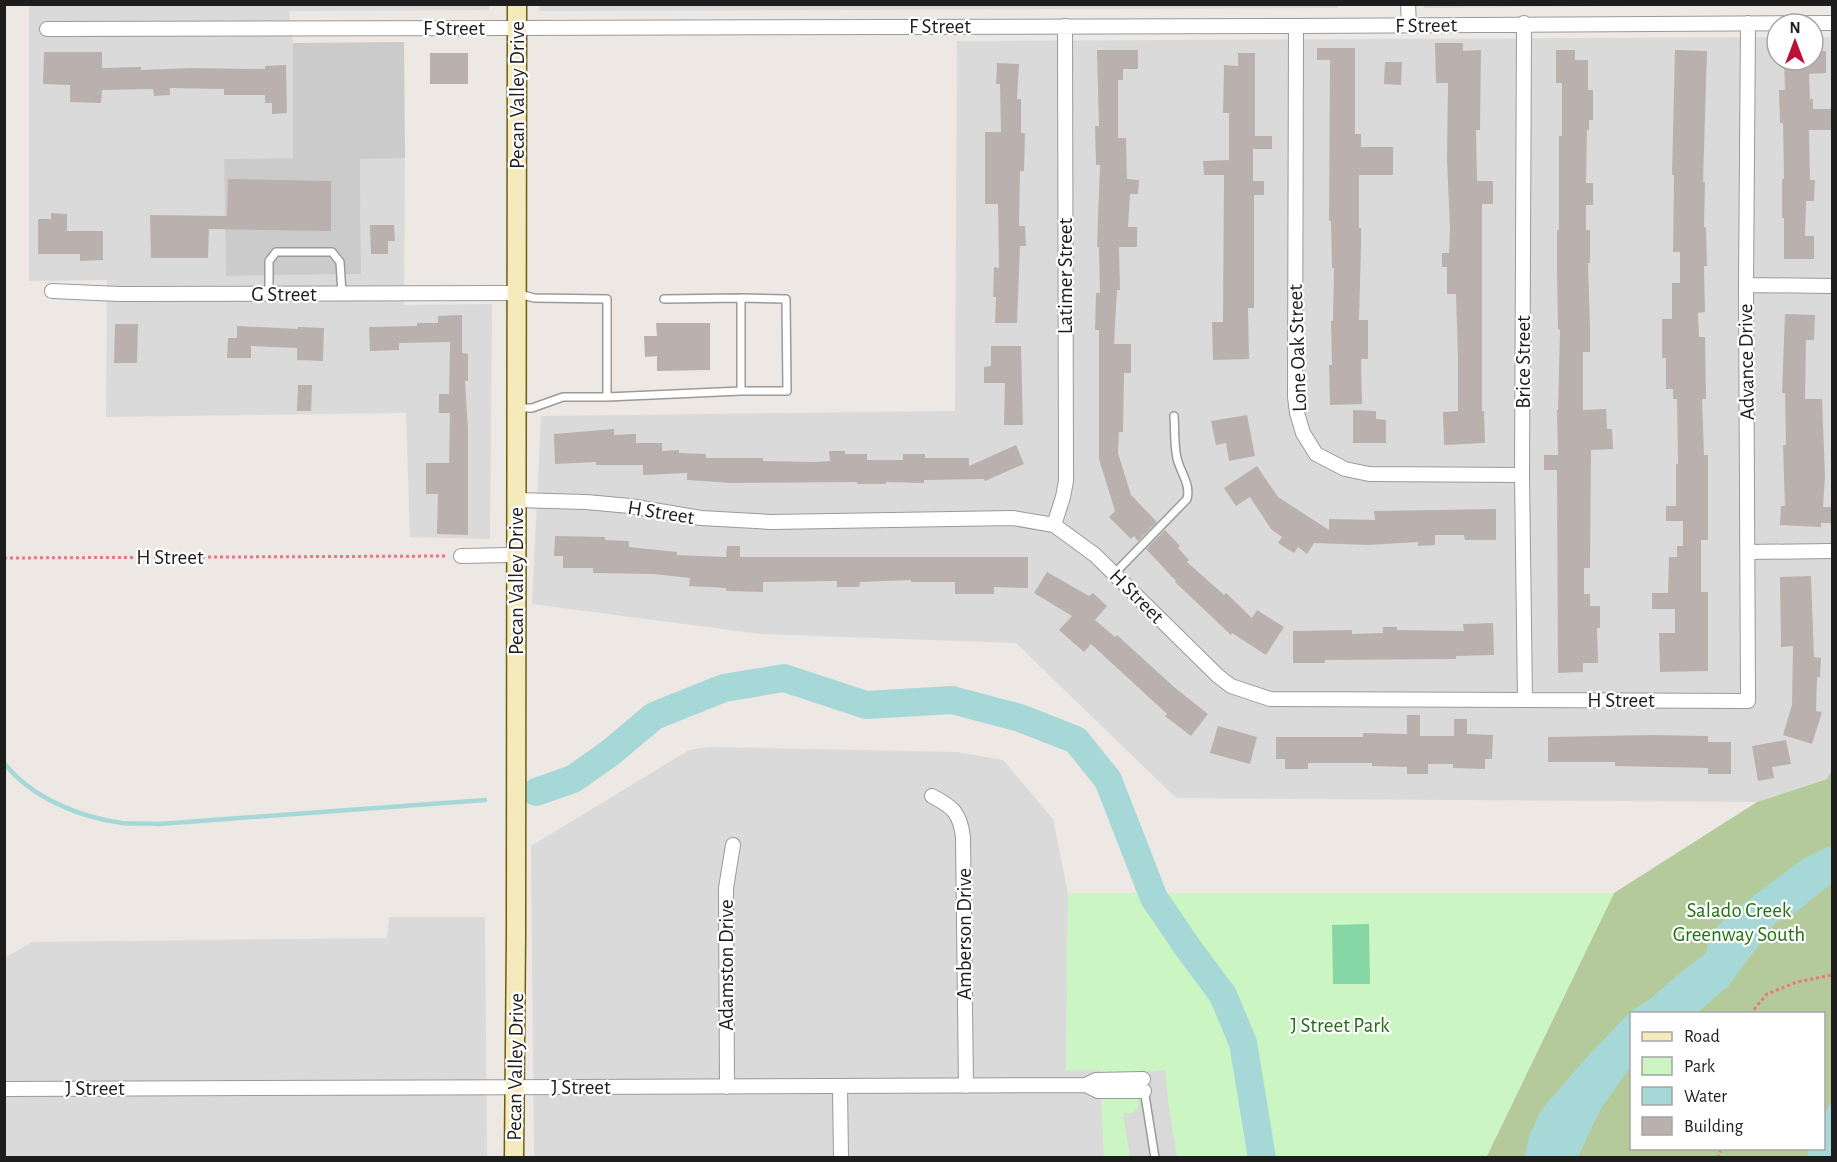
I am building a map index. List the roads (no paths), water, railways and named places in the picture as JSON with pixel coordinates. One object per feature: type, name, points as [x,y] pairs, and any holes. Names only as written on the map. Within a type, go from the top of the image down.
[{"type":"main road","name":"Pecan Valley Drive","points":[[514,1158],[517,4]]},
{"type":"street","points":[[1408,4],[1409,25]]},
{"type":"street","name":"Brice Street","points":[[1524,23],[1522,475],[1526,700]]},
{"type":"street","name":"Advance Drive","points":[[1748,23],[1746,285],[1748,700]]},
{"type":"street","name":"F Street","points":[[46,28],[1833,23]]},
{"type":"street","name":"Latimer Street","points":[[1054,525],[1066,481],[1065,26]]},
{"type":"street","name":"Lone Oak Street","points":[[1296,26],[1295,397],[1303,433],[1316,454],[1329,462],[1360,473],[1522,475]]},
{"type":"street","points":[[1746,285],[1833,286]]},
{"type":"street","name":"G Street","points":[[52,291],[119,294],[517,293]]},
{"type":"street","name":"H Street","points":[[516,500],[586,502],[630,506],[701,518],[771,522],[1013,518],[1054,525],[1095,555],[1218,676],[1231,686],[1270,699],[1748,700]]},
{"type":"street","points":[[1748,552],[1833,551]]},
{"type":"street","points":[[461,556],[516,555]]},
{"type":"street","name":"Amberson Drive","points":[[932,796],[948,805],[961,819],[966,1086]]},
{"type":"street","name":"Adamston Drive","points":[[727,1087],[726,888],[733,845]]},
{"type":"street","name":"J Street","points":[[4,1089],[1086,1085],[1098,1091],[1144,1085]]},
{"type":"street","points":[[840,1086],[841,1158]]},
{"type":"lane","points":[[269,294],[269,261],[276,252],[332,252],[340,262],[342,294]]},
{"type":"lane","points":[[517,293],[534,298],[607,299],[607,397]]},
{"type":"lane","points":[[741,298],[741,391]]},
{"type":"lane","points":[[517,408],[532,408],[563,397],[787,391],[786,299],[664,299]]},
{"type":"lane","points":[[1114,574],[1187,499],[1188,489],[1184,473],[1177,460],[1174,416]]},
{"type":"lane","points":[[1144,1085],[1155,1158]]},
{"type":"water","points":[[1832,845],[1832,883],[1790,917],[1776,922],[1728,986],[1698,1012],[1630,1012],[1649,1000],[1706,953],[1711,932],[1744,903],[1803,859]]},
{"type":"water","points":[[1630,1012],[1630,1067],[1600,1110],[1578,1157],[1525,1157],[1529,1136],[1542,1109]]},
{"type":"water","points":[[1832,1100],[1832,1157],[1808,1157],[1808,1150],[1825,1150],[1825,1113]]},
{"type":"waterway","points":[[536,792],[573,779],[610,753],[654,716],[724,688],[784,678],[866,705],[952,700],[1020,718],[1076,740],[1108,780],[1154,898],[1223,995],[1243,1043],[1262,1158]]},
{"type":"waterway","points":[[4,763],[28,786],[57,804],[89,816],[122,823],[159,824],[485,800]]},
{"type":"park label","name":"Salado Creek Greenway South","points":[[1739,922]]},
{"type":"park label","name":"J Street Park","points":[[1340,1025]]}]
